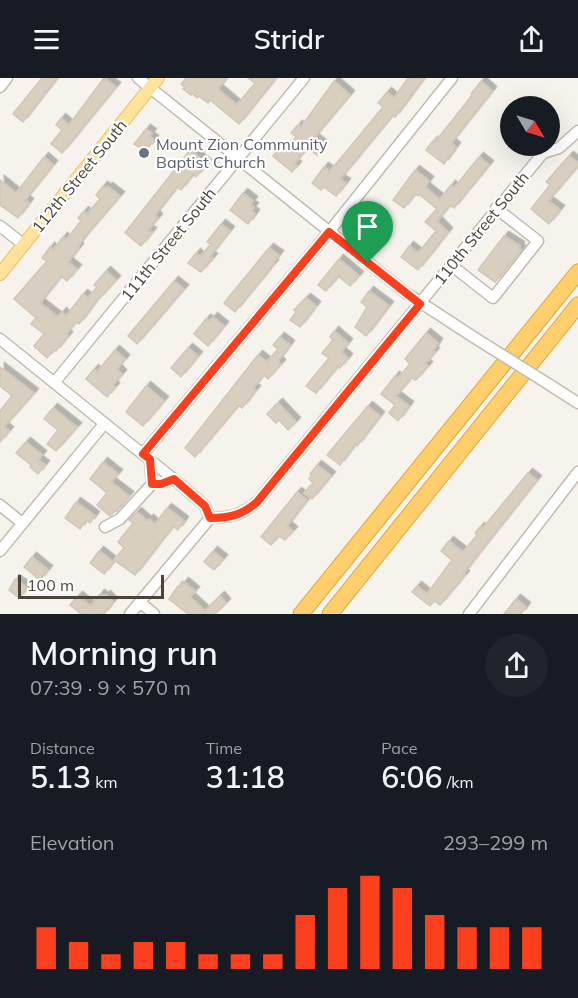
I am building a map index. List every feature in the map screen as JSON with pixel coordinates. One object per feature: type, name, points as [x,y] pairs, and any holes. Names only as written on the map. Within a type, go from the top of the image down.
[{"type":"highway","points":[[301,614],[578,272]]},
{"type":"highway","points":[[330,614],[578,304]]},
{"type":"main road","name":"112th Street South","points":[[0,274],[154,83]]},
{"type":"street","points":[[0,87],[7,78]]},
{"type":"street","points":[[138,78],[154,83],[238,158],[420,304],[578,403]]},
{"type":"street","name":"111th Street South","points":[[54,382],[304,78]]},
{"type":"street","points":[[152,484],[147,457],[452,78]]},
{"type":"street","name":"110th Street South","points":[[210,518],[236,517],[257,502],[543,153],[559,148],[578,131]]},
{"type":"street","points":[[451,265],[493,298],[538,241],[496,208]]},
{"type":"street","points":[[0,226],[24,245]]},
{"type":"street","points":[[0,339],[205,506],[210,518],[130,614]]},
{"type":"street","points":[[0,551],[105,424]]},
{"type":"street","points":[[469,614],[578,472]]},
{"type":"street","points":[[105,527],[120,519],[152,484],[161,484],[174,479]]},
{"type":"street","points":[[0,505],[22,523]]},
{"type":"street","points":[[140,602],[154,614]]},
{"type":"building","points":[[42,78],[57,78],[23,122],[13,114]]},
{"type":"building","points":[[104,78],[116,87],[62,153],[51,144],[62,130],[56,125],[61,118],[69,125]]},
{"type":"building","points":[[186,78],[226,78],[218,89],[237,105],[255,83],[248,78],[276,78],[239,124],[210,100],[208,103],[183,89],[185,88],[181,84]]},
{"type":"building","points":[[408,78],[424,78],[395,117],[393,115],[340,179],[346,183],[336,196],[324,187],[321,190],[312,183],[324,167],[330,171],[360,135],[383,107],[378,103],[387,92],[394,98]]},
{"type":"building","points":[[334,81],[350,95],[314,138],[324,146],[317,155],[307,148],[294,164],[297,166],[292,172],[273,156],[279,147],[284,151],[296,137],[291,133],[298,125],[301,127]]},
{"type":"building","points":[[481,81],[492,91],[451,143],[456,147],[444,164],[426,150],[433,141],[435,142]]},
{"type":"building","points":[[146,129],[152,133],[149,136],[154,140],[148,148],[145,145],[142,149],[134,144]]},
{"type":"building","points":[[190,150],[207,164],[196,177],[193,174],[181,190],[177,187],[155,215],[158,218],[148,230],[152,232],[141,246],[125,233]]},
{"type":"building","points":[[569,156],[578,163],[578,166],[548,201],[560,210],[549,224],[531,209],[550,185],[546,182]]},
{"type":"building","points":[[44,157],[53,165],[25,200],[29,203],[18,218],[0,205],[0,180],[16,193]]},
{"type":"building","points":[[479,157],[489,165],[454,208],[450,205],[437,221],[448,232],[418,270],[401,257],[409,246],[418,253],[436,231],[425,222],[437,209],[419,194],[418,196],[415,194],[404,208],[393,200],[415,170],[429,181],[425,187],[440,199],[451,185],[454,188]]},
{"type":"building","points":[[103,186],[120,196],[84,238],[68,262],[77,269],[67,281],[61,276],[40,303],[58,317],[62,312],[66,316],[83,294],[88,298],[97,287],[94,285],[106,271],[116,280],[98,298],[79,324],[76,322],[56,351],[54,350],[47,358],[34,346],[44,334],[31,324],[36,318],[14,299],[47,261],[42,258],[50,247],[53,250],[63,237],[66,240],[81,221],[78,218],[84,211],[87,214],[100,199],[96,195]]},
{"type":"building","points":[[243,193],[253,201],[250,205],[254,207],[251,211],[255,214],[248,224],[230,210]]},
{"type":"building","points":[[221,224],[230,231],[210,256],[213,258],[201,272],[188,263],[196,253],[200,257],[211,244],[207,242]]},
{"type":"building","points":[[504,236],[520,246],[521,250],[495,282],[478,270]]},
{"type":"building","points":[[269,248],[279,255],[235,312],[224,303]]},
{"type":"building","points":[[339,259],[359,276],[350,286],[338,276],[326,291],[318,285]]},
{"type":"building","points":[[174,281],[184,289],[137,344],[128,336]]},
{"type":"building","points":[[369,291],[389,306],[366,336],[355,327],[367,307],[361,302]]},
{"type":"building","points":[[306,298],[316,306],[300,327],[290,320],[296,312],[294,310]]},
{"type":"building","points":[[213,317],[224,326],[208,346],[194,334],[206,319],[210,321]]},
{"type":"building","points":[[334,331],[348,343],[341,352],[348,358],[340,368],[338,366],[316,393],[306,386],[329,358],[322,353],[333,340],[330,337]]},
{"type":"building","points":[[426,333],[438,343],[433,351],[435,352],[425,364],[428,366],[417,379],[412,377],[396,396],[409,406],[398,421],[389,413],[395,405],[381,394],[395,376],[398,378],[410,364],[405,359]]},
{"type":"building","points":[[280,337],[290,345],[278,361],[281,364],[268,379],[264,375],[253,388],[256,390],[242,408],[239,405],[195,457],[185,448],[258,355],[267,362],[278,349],[273,345]]},
{"type":"building","points":[[188,348],[198,356],[181,377],[171,368]]},
{"type":"building","points":[[115,350],[125,359],[117,369],[122,374],[107,397],[86,379],[94,369],[97,372]]},
{"type":"building","points":[[0,367],[34,393],[4,427],[9,431],[0,442],[0,411],[12,396],[0,386]]},
{"type":"building","points":[[146,386],[164,401],[143,426],[126,412]]},
{"type":"building","points":[[278,403],[296,422],[288,430],[279,420],[276,423],[267,414]]},
{"type":"building","points":[[368,406],[380,416],[340,465],[327,455]]},
{"type":"building","points":[[53,408],[77,427],[56,451],[47,444],[58,430],[44,419]]},
{"type":"building","points":[[26,442],[42,455],[38,460],[45,465],[38,474],[16,453]]},
{"type":"building","points":[[103,462],[118,474],[111,482],[129,496],[110,516],[97,505],[107,493],[90,479]]},
{"type":"building","points":[[317,465],[331,476],[312,499],[304,493],[313,483],[309,479],[312,475],[310,474]]},
{"type":"building","points":[[528,473],[537,480],[440,605],[434,601],[430,606],[412,592],[417,586],[427,594],[452,560],[441,551],[449,541],[463,552],[477,535],[475,533],[480,527],[482,529]]},
{"type":"building","points":[[297,492],[307,500],[287,526],[293,531],[285,540],[279,536],[271,545],[261,537]]},
{"type":"building","points":[[76,502],[95,516],[90,523],[86,520],[80,529],[65,518]]},
{"type":"building","points":[[167,508],[184,521],[178,530],[173,526],[135,575],[114,560],[124,548],[118,542],[133,523],[129,520],[137,512],[147,521],[149,519],[155,524]]},
{"type":"building","points":[[99,551],[113,562],[104,574],[90,563]]},
{"type":"building","points":[[213,551],[223,559],[214,570],[204,562]]},
{"type":"building","points":[[32,557],[48,570],[40,580],[24,567]]},
{"type":"building","points":[[15,579],[27,588],[19,598],[9,590]]},
{"type":"building","points":[[184,582],[195,591],[190,597],[205,611],[220,596],[226,603],[215,614],[188,614],[169,599],[178,586],[180,587]]},
{"type":"building","points":[[100,594],[104,597],[106,595],[113,602],[104,614],[81,614],[70,605],[78,596],[91,606]]},
{"type":"building","points":[[516,599],[526,607],[521,614],[504,614]]},
{"type":"place","name":"Mount Zion Community Baptist Church","points":[[144,153]]},
{"type":"route","points":[[329,232],[368,263],[420,304],[257,502],[236,517],[210,518],[205,506],[174,479],[157,485],[152,484],[150,459],[143,454],[329,232]]}]
